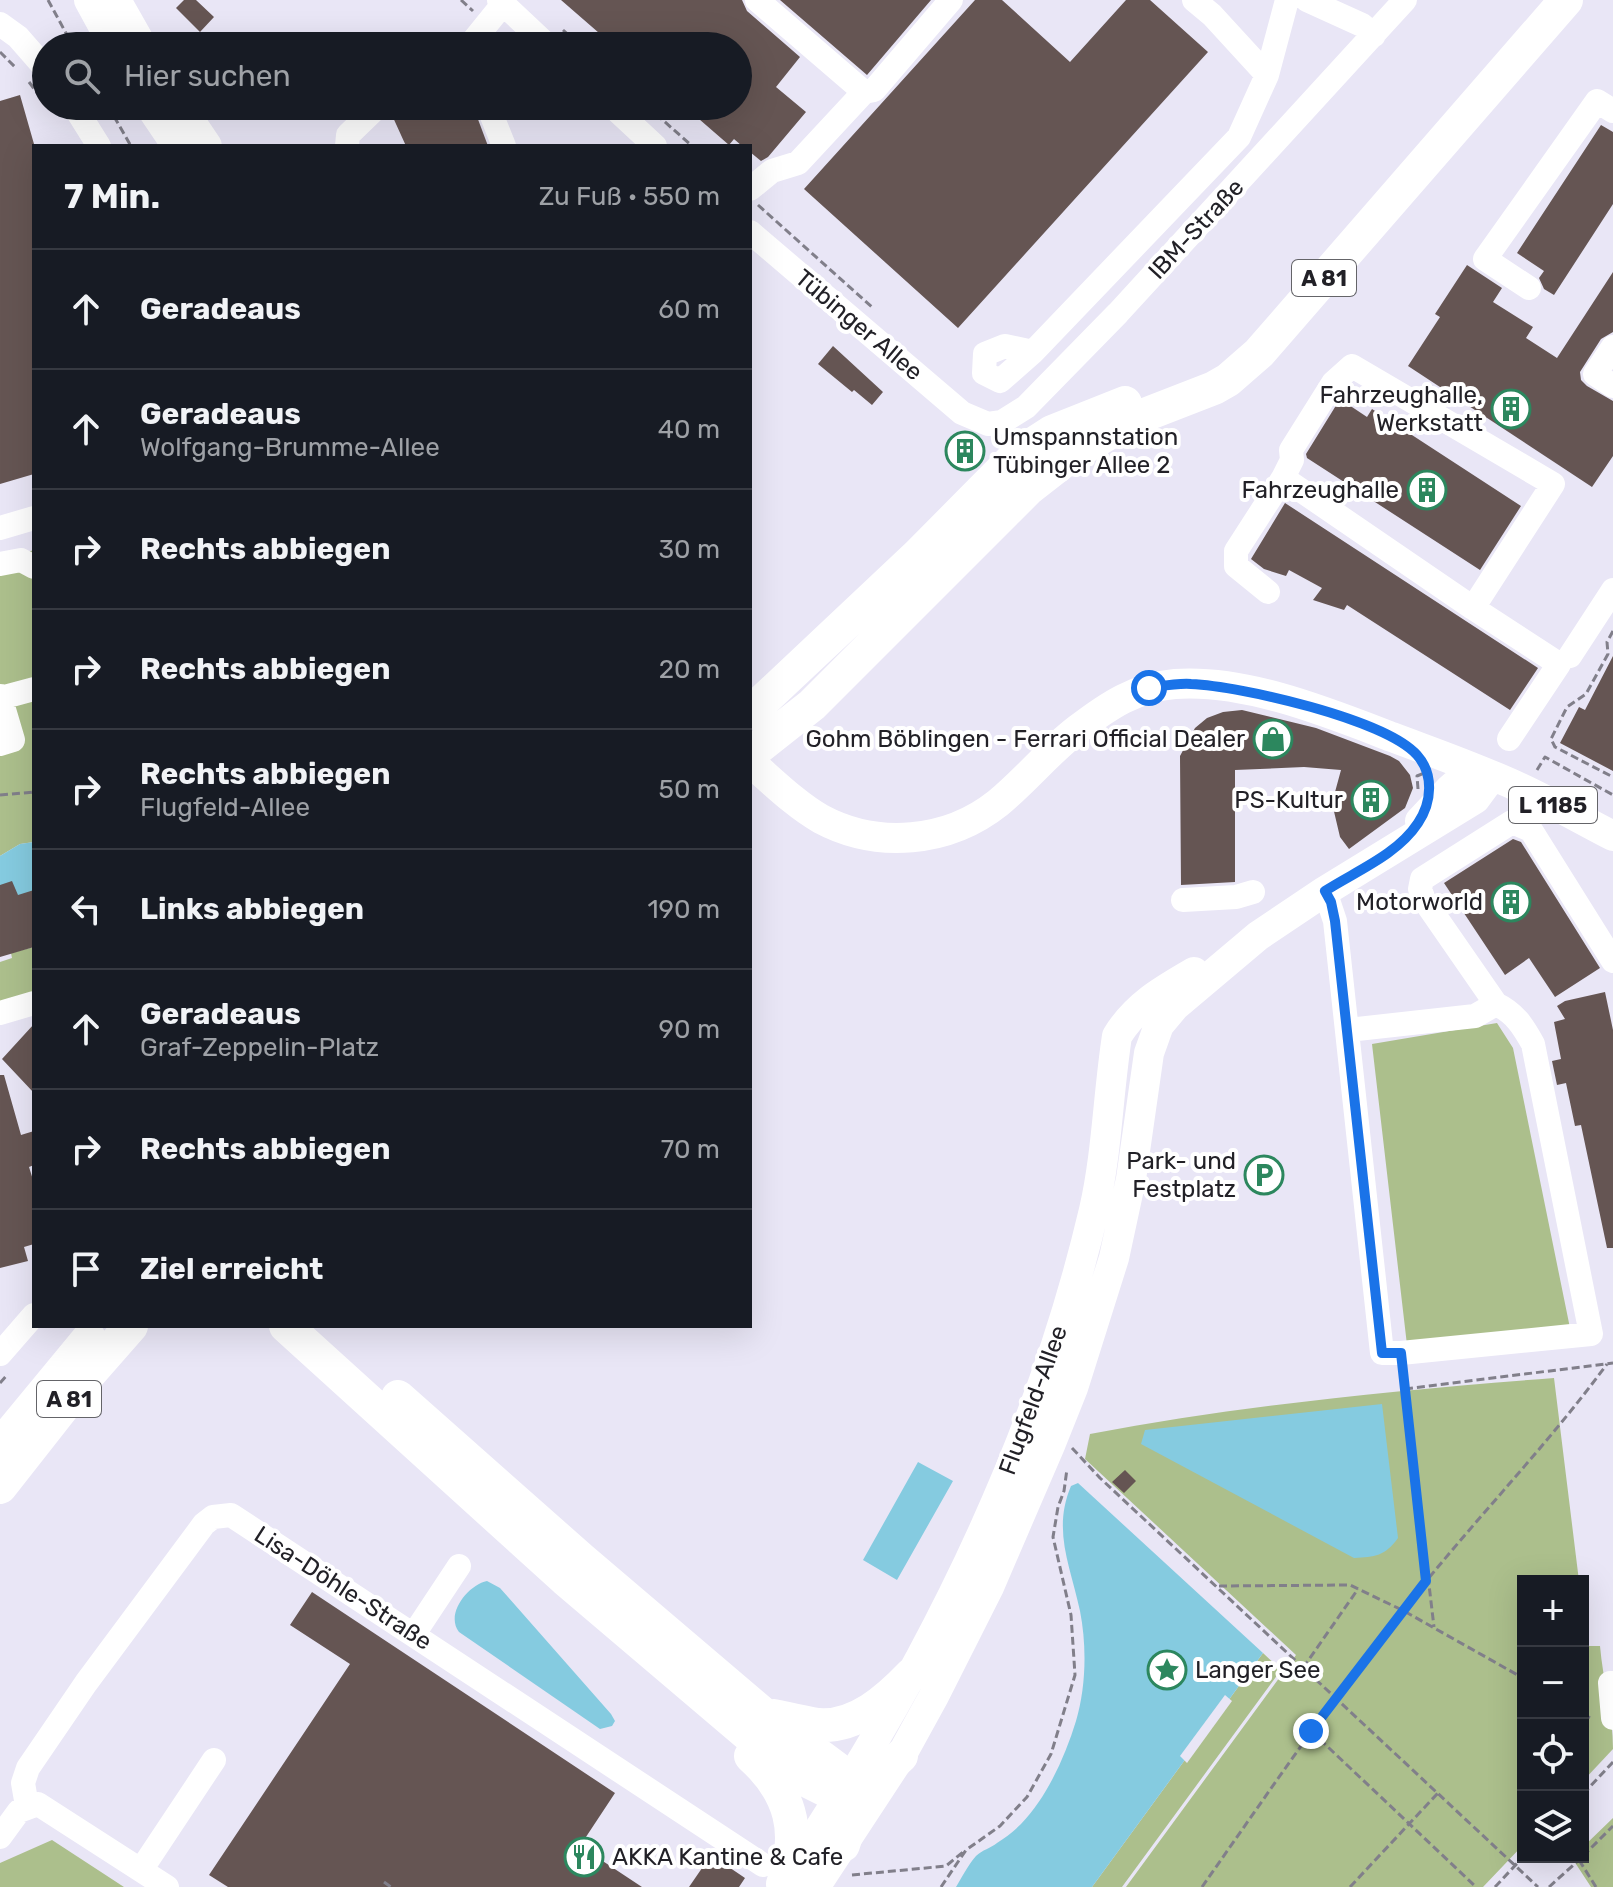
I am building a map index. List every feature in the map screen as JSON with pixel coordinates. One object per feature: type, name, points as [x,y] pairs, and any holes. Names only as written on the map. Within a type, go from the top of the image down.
[{"type":"highway","name":"A 81","points":[[752,711],[917,556],[1018,454],[1052,432],[1086,417],[1206,373],[1239,351],[1545,0]]},
{"type":"highway","name":"A 81","points":[[752,752],[812,705],[1029,488],[1070,456],[1129,421],[1214,388],[1241,370],[1566,0]]},
{"type":"highway","name":"A 81","points":[[3,1469],[99,1328]]},
{"type":"highway","name":"A 81","points":[[3,1469],[129,1328]]},
{"type":"highway","points":[[3,1469],[149,1328]]},
{"type":"highway","points":[[288,1328],[565,1579],[800,1775],[828,1791],[880,1773],[901,1756]]},
{"type":"highway","points":[[323,1328],[569,1549],[763,1714],[829,1762],[848,1785],[853,1795],[854,1810],[802,1873],[790,1864],[790,1814],[778,1786],[764,1768],[671,1685],[565,1579]]},
{"type":"highway","points":[[763,1714],[820,1725],[838,1722],[871,1710],[889,1698],[912,1674]]},
{"type":"main road","points":[[89,0],[106,32]]},
{"type":"main road","points":[[116,0],[134,32]]},
{"type":"main road","points":[[159,120],[176,144]]},
{"type":"main road","points":[[189,120],[206,144]]},
{"type":"main road","name":"L 1185","points":[[752,764],[819,818],[844,829],[874,836],[926,837],[965,824],[997,803],[1062,741],[1102,710],[1134,693],[1161,686],[1190,684],[1257,692],[1390,736],[1526,790],[1613,836]]},
{"type":"main road","points":[[1390,736],[1415,752],[1428,771],[1428,801],[1419,823]]},
{"type":"main road","name":"Flugfeld-Allee","points":[[1395,849],[1450,789],[1482,773]]},
{"type":"main road","name":"Flugfeld-Allee","points":[[802,1873],[912,1674],[1000,1490],[1045,1376],[1088,1232],[1098,1187],[1117,1036],[1126,1021],[1148,1000],[1258,936],[1475,799],[1482,773]]},
{"type":"main road","name":"Flugfeld-Allee","points":[[802,1873],[901,1756],[989,1587],[1023,1511],[1073,1388],[1122,1225],[1152,1037],[1175,1006],[1258,936]]},
{"type":"street","points":[[757,0],[864,92]]},
{"type":"street","points":[[752,187],[772,171],[798,163],[864,92],[874,90],[951,0]]},
{"type":"street","points":[[1194,0],[1212,15],[1267,75]]},
{"type":"street","points":[[1033,352],[1239,137],[1267,75],[1287,0]]},
{"type":"street","points":[[1307,0],[1362,25],[1374,35]]},
{"type":"street","name":"IBM-Straße","points":[[968,417],[988,424],[1002,422],[1026,407],[1118,313],[1405,0]]},
{"type":"street","points":[[479,32],[501,2],[533,32]]},
{"type":"street","points":[[0,5],[14,24],[6,37],[32,69]]},
{"type":"street","points":[[1529,288],[1485,259],[1597,101],[1613,111]]},
{"type":"street","points":[[83,120],[98,144]]},
{"type":"street","points":[[347,144],[348,135],[364,120]]},
{"type":"street","points":[[494,120],[503,144]]},
{"type":"street","points":[[627,120],[653,144]]},
{"type":"street","name":"Tübinger Allee","points":[[754,245],[968,417]]},
{"type":"street","points":[[1613,347],[1595,374],[1613,386]]},
{"type":"street","points":[[1268,592],[1236,566],[1236,551],[1283,478],[1292,460],[1291,450],[1333,383],[1352,366],[1553,484],[1473,608]]},
{"type":"street","points":[[1283,478],[1559,664],[1509,739]]},
{"type":"street","points":[[0,528],[32,519]]},
{"type":"street","points":[[0,564],[21,560],[32,566]]},
{"type":"street","points":[[1570,656],[1613,590]]},
{"type":"street","points":[[0,744],[13,740],[0,697],[32,689]]},
{"type":"street","points":[[1325,891],[1335,921],[1391,1353],[1591,1334],[1533,1044],[1522,1024],[1509,1010],[1496,1004],[1424,900],[1420,889],[1422,879],[1512,822],[1531,830],[1613,961]]},
{"type":"street","points":[[1183,900],[1236,897],[1253,892]]},
{"type":"street","points":[[0,1013],[32,1004]]},
{"type":"street","points":[[1348,1030],[1475,1016],[1496,1004]]},
{"type":"street","points":[[0,1354],[32,1317]]},
{"type":"street","name":"Lisa-Döhle-Straße","points":[[27,1806],[23,1783],[28,1768],[204,1524],[213,1517],[231,1515],[414,1634],[802,1873]]},
{"type":"street","points":[[414,1634],[459,1566]]},
{"type":"street","points":[[1613,1683],[1610,1683],[1613,1718]]},
{"type":"street","points":[[141,1870],[214,1760]]},
{"type":"street","points":[[0,1837],[19,1811],[38,1804],[167,1887]]},
{"type":"path","points":[[48,0],[65,32]]},
{"type":"path","points":[[6,37],[17,69]]},
{"type":"path","points":[[116,120],[130,144]]},
{"type":"path","points":[[663,120],[690,144]]},
{"type":"path","points":[[1613,631],[1607,642],[1608,654],[1586,694],[1567,707],[1551,739],[1555,747],[1613,777]]},
{"type":"path","points":[[1545,757],[1613,795]]},
{"type":"path","points":[[0,795],[32,792]]},
{"type":"path","points":[[1362,892],[1376,908]]},
{"type":"path","points":[[1391,1353],[1405,1389],[1434,1627]]},
{"type":"path","points":[[1405,1389],[1613,1363]]},
{"type":"path","points":[[1202,1887],[1335,1698],[1426,1581],[1583,1397],[1607,1364]]},
{"type":"path","points":[[1069,1445],[1100,1478],[1538,1887]]},
{"type":"path","points":[[802,1873],[848,1876],[946,1866],[1000,1826],[1027,1797],[1051,1754],[1075,1675],[1071,1615],[1053,1537],[1064,1491],[1066,1466]]},
{"type":"path","points":[[1217,1586],[1350,1585],[1434,1627],[1517,1675]]},
{"type":"path","points":[[1303,1668],[1358,1589]]},
{"type":"path","points":[[1311,1731],[1476,1887]]},
{"type":"path","points":[[1586,1791],[1613,1762]]},
{"type":"path","points":[[1350,1887],[1438,1793]]},
{"type":"path","points":[[1589,1849],[1613,1826]]},
{"type":"path","points":[[941,1887],[966,1850]]},
{"type":"path","points":[[1495,1887],[1518,1863]]},
{"type":"path","points":[[1549,1887],[1575,1863]]},
{"type":"path","points":[[1584,1863],[1596,1887]]},
{"type":"path","points":[[384,1882],[391,1887]]},
{"type":"green space","points":[[32,551],[32,842],[20,844],[0,856],[0,560]]},
{"type":"green space","points":[[32,948],[32,996],[0,1006],[0,962],[12,958],[11,953]]},
{"type":"green space","points":[[1497,1023],[1513,1048],[1570,1328],[1407,1345],[1372,1044]]},
{"type":"green space","points":[[1554,1378],[1578,1575],[1517,1575],[1517,1851],[1483,1887],[1126,1887],[1296,1655],[1085,1459],[1090,1434],[1205,1415]]},
{"type":"green space","points":[[1589,1646],[1600,1646],[1613,1749],[1589,1775]]},
{"type":"green space","points":[[1263,1653],[1281,1670],[1122,1887],[1092,1887]]},
{"type":"green space","points":[[1613,1818],[1613,1887],[1591,1887],[1575,1863],[1589,1863],[1589,1841]]},
{"type":"green space","points":[[52,1840],[124,1887],[0,1887],[0,1863]]},
{"type":"water","points":[[32,842],[32,892],[0,901],[0,856],[20,844]]},
{"type":"water","points":[[1382,1404],[1398,1538],[1384,1552],[1368,1557],[1354,1558],[1141,1444],[1145,1430]]},
{"type":"water","points":[[918,1462],[953,1481],[897,1580],[863,1560]]},
{"type":"water","name":"Langer See","points":[[1078,1483],[1263,1653],[1092,1887],[956,1887],[976,1856],[1015,1829],[1039,1802],[1061,1762],[1076,1721],[1084,1681],[1084,1638],[1065,1549],[1063,1518],[1071,1486]]},
{"type":"water","points":[[487,1581],[500,1588],[611,1714],[615,1721],[612,1726],[600,1729],[459,1632],[455,1617],[461,1601],[473,1588]]},
{"type":"pier","points":[[1225,1695],[1232,1701],[1187,1763],[1180,1756]]},
{"type":"building","points":[[184,0],[196,0],[214,17],[200,32],[176,8]]},
{"type":"building","points":[[561,0],[742,0],[747,11],[800,57],[776,87],[806,112],[768,157],[761,161],[752,154],[752,144],[740,144],[734,139],[728,144],[700,120],[752,120],[752,32],[598,32]]},
{"type":"building","points":[[780,0],[931,0],[867,75]]},
{"type":"building","points":[[975,0],[1002,0],[1070,62],[1126,0],[1150,0],[1208,52],[958,328],[804,189]]},
{"type":"building","points":[[20,95],[34,144],[32,475],[0,484],[0,101]]},
{"type":"building","points":[[394,120],[478,120],[487,144],[405,144]]},
{"type":"building","points":[[1601,125],[1613,132],[1613,204],[1554,295],[1544,289],[1539,278],[1544,271],[1517,253]]},
{"type":"building","points":[[1467,265],[1502,288],[1493,302],[1533,327],[1526,338],[1557,358],[1613,272],[1613,332],[1601,339],[1580,372],[1581,380],[1587,386],[1613,401],[1613,456],[1592,487],[1408,366],[1440,317],[1435,314]]},
{"type":"building","points":[[833,346],[883,392],[872,405],[818,364]]},
{"type":"building","name":"Fahrzeughalle","points":[[1340,399],[1367,417],[1372,409],[1521,506],[1480,570],[1307,458],[1306,454]]},
{"type":"building","points":[[1285,503],[1538,668],[1510,710],[1347,605],[1344,610],[1313,600],[1322,588],[1289,570],[1286,576],[1264,569],[1251,559]]},
{"type":"building","points":[[1613,656],[1613,771],[1560,743],[1579,707],[1585,710]]},
{"type":"building","name":"PS-Kultur","points":[[1242,710],[1316,728],[1399,761],[1410,775],[1413,788],[1405,808],[1349,849],[1340,837],[1332,803],[1341,770],[1304,767],[1235,770],[1235,882],[1181,885],[1180,756],[1195,728],[1207,718]]},
{"type":"building","name":"Motorworld","points":[[1513,839],[1521,842],[1600,968],[1555,997],[1529,958],[1505,975],[1444,883]]},
{"type":"building","points":[[12,881],[18,895],[32,891],[32,948],[0,957],[0,885]]},
{"type":"building","points":[[1605,992],[1613,1030],[1613,1248],[1607,1248],[1581,1125],[1575,1126],[1566,1083],[1557,1085],[1552,1061],[1561,1059],[1554,1022],[1565,1019],[1557,1006],[1565,1001]]},
{"type":"building","points":[[32,1026],[32,1091],[2,1059]]},
{"type":"building","points":[[0,1075],[4,1075],[21,1135],[32,1132],[32,1166],[29,1167],[32,1177],[32,1245],[24,1247],[28,1261],[0,1268]]},
{"type":"building","points":[[1125,1470],[1136,1481],[1124,1493],[1112,1482]]},
{"type":"building","points":[[312,1592],[615,1793],[580,1846],[642,1887],[228,1887],[209,1875],[350,1664],[290,1625]]},
{"type":"building","points":[[711,1855],[745,1878],[739,1887],[689,1887]]},
{"type":"place","name":"Fahrzeughalle, Werkstatt","points":[[1511,409]]},
{"type":"place","name":"Umspannstation Tübinger Allee 2","points":[[965,451]]},
{"type":"place","name":"Fahrzeughalle","points":[[1427,490]]},
{"type":"place","name":"Gohm Böblingen - Ferrari Official Dealer","points":[[1273,739]]},
{"type":"place","name":"PS-Kultur","points":[[1371,800]]},
{"type":"place","name":"Motorworld","points":[[1511,902]]},
{"type":"place","name":"Park- und Festplatz","points":[[1264,1175]]},
{"type":"place","name":"Langer See","points":[[1167,1670]]},
{"type":"place","name":"AKKA Kantine & Cafe","points":[[584,1857]]},
{"type":"route","points":[[1149,688],[1190,684],[1272,696],[1390,736],[1415,752],[1428,771],[1428,801],[1419,823],[1395,849],[1325,891],[1335,921],[1370,1233],[1376,1314],[1382,1353],[1401,1353],[1426,1581],[1311,1731]]}]
